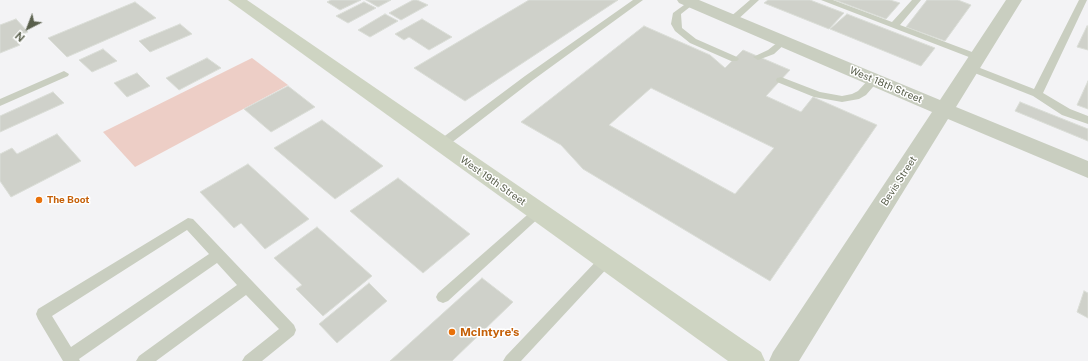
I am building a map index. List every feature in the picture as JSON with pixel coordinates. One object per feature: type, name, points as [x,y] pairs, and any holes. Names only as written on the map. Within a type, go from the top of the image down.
[{"type":"street","name":"West 19th Street","points":[[236,0],[751,361]]},
{"type":"street","name":"Bevis Street","points":[[783,361],[1014,0]]},
{"type":"street","name":"West 18th Street","points":[[688,1],[1088,170]]},
{"type":"lane","points":[[442,144],[529,78],[640,0]]},
{"type":"lane","points":[[732,20],[755,0]]},
{"type":"lane","points":[[825,0],[894,26],[1037,94],[1066,112],[1088,120]]},
{"type":"lane","points":[[894,26],[917,0]]},
{"type":"lane","points":[[1037,94],[1083,0]]},
{"type":"lane","points":[[688,1],[677,13],[676,24],[678,29],[693,41],[734,59]]},
{"type":"lane","points":[[758,57],[771,52],[783,41]]},
{"type":"lane","points":[[0,103],[64,74]]},
{"type":"lane","points":[[781,80],[818,96],[842,99],[855,97],[862,94],[874,80]]},
{"type":"lane","points":[[443,297],[538,212]]},
{"type":"lane","points":[[218,255],[71,359],[43,314],[188,223],[289,330],[250,361]]},
{"type":"lane","points":[[511,361],[607,259]]},
{"type":"lane","points":[[144,361],[247,286]]},
{"type":"shaded area","points":[[252,58],[288,85],[135,167],[103,132]]},
{"type":"building","points":[[331,0],[361,0],[340,10],[327,2]]},
{"type":"building","points":[[366,0],[391,0],[378,7]]},
{"type":"building","points":[[413,0],[417,0],[428,5],[401,20],[389,13]]},
{"type":"building","points":[[529,0],[618,0],[465,101],[414,68]]},
{"type":"building","points":[[768,0],[810,0],[844,13],[829,29],[764,3]]},
{"type":"building","points":[[835,0],[890,0],[900,3],[886,19]]},
{"type":"building","points":[[927,0],[958,0],[971,5],[945,41],[906,27]]},
{"type":"building","points":[[135,2],[156,18],[67,57],[48,38]]},
{"type":"building","points":[[364,2],[376,8],[348,23],[336,16]]},
{"type":"building","points":[[385,14],[398,21],[370,37],[358,30]]},
{"type":"building","points":[[847,14],[935,48],[921,66],[830,29]]},
{"type":"building","points":[[16,19],[28,32],[14,38],[20,45],[0,53],[0,25]]},
{"type":"building","points":[[422,19],[452,37],[429,50],[409,37],[404,40],[395,34]]},
{"type":"building","points":[[180,24],[192,34],[150,52],[139,41]]},
{"type":"building","points":[[644,26],[710,55],[725,68],[743,50],[790,70],[766,96],[801,112],[813,97],[877,125],[770,281],[583,169],[561,145],[521,122]],"holes":[[[651,88],[774,148],[735,194],[609,125]]]},
{"type":"building","points":[[1088,26],[1088,50],[1077,47]]},
{"type":"building","points":[[103,49],[117,61],[92,72],[79,60]]},
{"type":"building","points":[[207,58],[221,68],[179,90],[166,78]]},
{"type":"building","points":[[137,73],[150,86],[127,97],[114,83]]},
{"type":"building","points":[[1088,81],[1088,109],[1077,105]]},
{"type":"building","points":[[288,86],[315,107],[271,132],[244,109]]},
{"type":"building","points":[[53,92],[64,103],[0,132],[0,116]]},
{"type":"building","points":[[1020,102],[1088,129],[1088,141],[1015,111]]},
{"type":"building","points":[[322,120],[383,166],[335,199],[274,148]]},
{"type":"building","points":[[57,134],[81,161],[11,197],[0,181],[0,154],[12,148],[17,154]]},
{"type":"building","points":[[248,164],[309,219],[265,249],[241,223],[234,228],[200,192]]},
{"type":"building","points":[[398,178],[470,234],[423,273],[350,211]]},
{"type":"building","points":[[317,227],[372,276],[323,316],[296,289],[302,285],[274,258]]},
{"type":"building","name":"McIntyre's","points":[[482,278],[513,302],[452,361],[390,361]]},
{"type":"building","points":[[369,283],[387,301],[337,343],[319,324]]},
{"type":"building","points":[[1084,291],[1088,293],[1088,318],[1077,312]]},
{"type":"place","name":"The Boot","points":[[39,200]]},
{"type":"place","name":"McIntyre's","points":[[452,332]]}]
